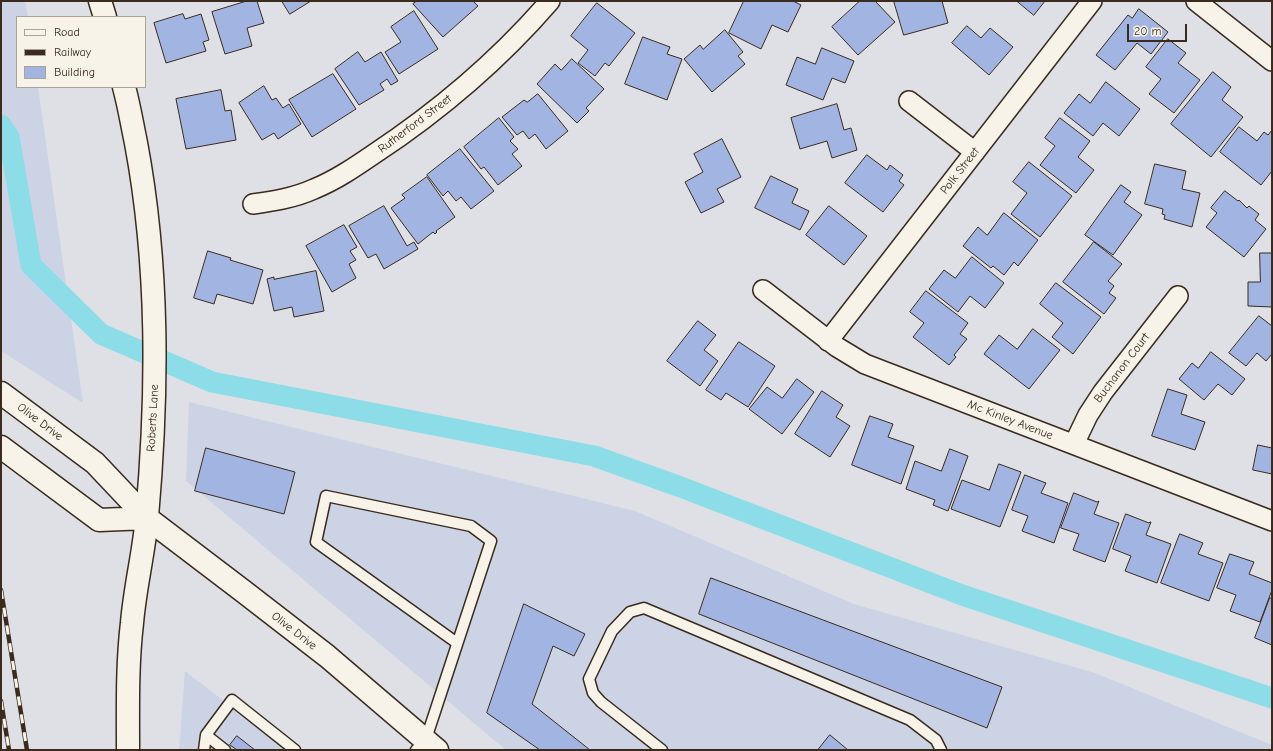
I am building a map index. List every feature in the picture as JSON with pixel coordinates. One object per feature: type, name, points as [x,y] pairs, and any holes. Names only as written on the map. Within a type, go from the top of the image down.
[{"type":"main road","points":[[100,1],[105,16]]},
{"type":"main road","name":"Roberts Lane","points":[[124,88],[142,174],[151,251],[155,386],[147,518],[132,623],[128,700],[128,750]]},
{"type":"main road","name":"Olive Drive","points":[[1,393],[95,463],[147,518],[243,590],[327,656],[426,746]]},
{"type":"main road","points":[[1,447],[99,520],[147,518]]},
{"type":"street","name":"Rutherford Street","points":[[253,204],[284,200],[315,189],[347,172],[398,138],[447,101],[493,61],[536,18],[550,1]]},
{"type":"street","name":"Polk Street","points":[[828,341],[1092,1]]},
{"type":"street","points":[[1196,1],[1272,61]]},
{"type":"street","points":[[909,101],[975,152]]},
{"type":"street","name":"Mc Kinley Avenue","points":[[763,290],[828,341],[865,364],[1272,520]]},
{"type":"street","name":"Buchanon Court","points":[[1074,444],[1088,415],[1103,392],[1178,296]]},
{"type":"lane","points":[[426,746],[457,643],[491,541],[471,526],[326,496],[316,542],[457,643]]},
{"type":"lane","points":[[662,750],[600,702],[593,693],[589,679],[612,630],[630,612],[644,608],[910,720],[936,740],[942,750]]},
{"type":"lane","points":[[204,750],[206,734],[232,700],[295,750]]},
{"type":"lane","points":[[206,734],[226,750]]},
{"type":"shaded area","points":[[1,1],[25,1],[28,16],[16,16],[16,88],[38,88],[83,403],[1,351]]},
{"type":"shaded area","points":[[189,402],[635,511],[854,604],[1095,673],[1272,745],[1272,750],[506,750],[186,481]]},
{"type":"shaded area","points":[[185,671],[287,750],[179,750]]},
{"type":"building","points":[[247,1],[257,1],[264,23],[247,28],[252,46],[225,54],[212,12]]},
{"type":"building","points":[[282,1],[311,1],[290,14]]},
{"type":"building","points":[[417,1],[473,1],[478,6],[443,37],[413,4]]},
{"type":"building","points":[[744,1],[793,1],[801,5],[788,32],[772,25],[761,49],[729,33]]},
{"type":"building","points":[[860,1],[875,1],[895,22],[858,55],[832,27]]},
{"type":"building","points":[[894,1],[942,1],[948,23],[904,35]]},
{"type":"building","points":[[1017,1],[1045,1],[1034,15]]},
{"type":"building","points":[[597,3],[635,33],[609,66],[605,63],[595,76],[578,63],[588,50],[571,36]]},
{"type":"building","points":[[1139,9],[1168,32],[1151,54],[1137,43],[1115,70],[1096,55],[1128,15],[1132,18]]},
{"type":"building","points":[[414,11],[438,49],[399,74],[385,52],[401,42],[391,27]]},
{"type":"building","points":[[183,14],[185,19],[201,14],[209,40],[203,42],[206,51],[166,63],[154,23]]},
{"type":"building","points":[[967,26],[981,38],[990,28],[1013,47],[989,75],[952,43]]},
{"type":"building","points":[[725,30],[743,52],[738,56],[745,64],[712,92],[684,59],[700,45],[703,49]]},
{"type":"building","points":[[643,37],[670,47],[667,54],[682,59],[667,100],[625,84]]},
{"type":"building","points":[[1168,39],[1186,53],[1178,63],[1200,80],[1174,113],[1149,94],[1161,79],[1146,67]]},
{"type":"building","points":[[822,48],[854,61],[845,83],[832,78],[823,100],[786,85],[797,57],[815,64]]},
{"type":"building","points":[[358,52],[365,62],[381,52],[398,81],[391,85],[387,79],[380,84],[384,90],[359,105],[335,69]]},
{"type":"building","points":[[572,59],[604,89],[586,108],[589,111],[577,123],[537,84],[555,64],[561,70]]},
{"type":"building","points":[[1213,72],[1231,87],[1222,100],[1243,117],[1211,157],[1171,124]]},
{"type":"building","points":[[333,74],[356,109],[312,137],[289,100]]},
{"type":"building","points":[[1106,82],[1140,109],[1119,136],[1103,123],[1093,136],[1064,113],[1079,94],[1090,103]]},
{"type":"building","points":[[264,86],[272,100],[276,98],[283,108],[289,104],[301,124],[278,139],[274,133],[262,140],[239,103]]},
{"type":"building","points":[[221,90],[225,111],[231,110],[236,140],[186,149],[176,99]]},
{"type":"building","points":[[538,94],[568,131],[546,149],[535,134],[529,139],[523,131],[517,135],[502,117],[524,100],[527,102]]},
{"type":"building","points":[[837,104],[844,130],[851,128],[857,150],[832,158],[827,141],[800,149],[791,118]]},
{"type":"building","points":[[499,118],[514,137],[510,141],[518,149],[512,154],[522,166],[498,185],[484,167],[481,169],[464,147]]},
{"type":"building","points":[[1060,118],[1090,141],[1078,157],[1094,170],[1076,193],[1040,165],[1055,146],[1045,138]]},
{"type":"building","points":[[1239,127],[1257,141],[1264,132],[1268,135],[1272,130],[1272,171],[1261,185],[1220,152]]},
{"type":"building","points":[[722,139],[741,177],[717,189],[724,202],[701,213],[685,182],[703,172],[694,154]]},
{"type":"building","points":[[460,149],[494,191],[471,209],[461,197],[456,201],[448,191],[443,196],[427,175]]},
{"type":"building","points":[[867,155],[887,170],[890,165],[903,175],[899,181],[904,185],[883,212],[845,183]]},
{"type":"building","points":[[1029,162],[1072,196],[1040,237],[1011,214],[1027,193],[1013,182]]},
{"type":"building","points":[[1155,164],[1186,171],[1182,189],[1200,193],[1192,227],[1164,219],[1165,215],[1162,214],[1163,209],[1145,204]]},
{"type":"building","points":[[771,176],[798,189],[792,203],[809,211],[800,230],[755,208]]},
{"type":"building","points":[[427,177],[455,217],[436,231],[437,232],[435,234],[433,232],[418,244],[391,208],[405,198],[402,195]]},
{"type":"building","points":[[1121,185],[1131,192],[1124,202],[1142,215],[1113,255],[1085,235]]},
{"type":"building","points":[[1225,191],[1238,201],[1239,200],[1247,208],[1249,206],[1259,214],[1255,220],[1266,229],[1244,257],[1206,227],[1217,213],[1211,208]]},
{"type":"building","points":[[384,206],[407,246],[414,242],[418,249],[384,269],[376,254],[368,258],[349,226]]},
{"type":"building","points":[[829,206],[867,236],[844,265],[806,235]]},
{"type":"building","points":[[1004,213],[1038,240],[1018,266],[1014,262],[1004,275],[993,266],[991,268],[963,246],[978,227],[987,235]]},
{"type":"building","points":[[344,225],[357,247],[350,251],[356,260],[349,264],[356,278],[332,292],[306,246]]},
{"type":"building","points":[[1094,242],[1122,264],[1108,281],[1114,286],[1109,293],[1116,298],[1104,314],[1063,282]]},
{"type":"building","points":[[208,251],[231,258],[230,260],[263,270],[253,304],[217,294],[214,304],[194,298]]},
{"type":"building","points":[[1260,253],[1272,253],[1272,307],[1248,306],[1248,282],[1260,282]]},
{"type":"building","points":[[972,257],[1004,283],[985,308],[970,296],[958,312],[929,289],[944,270],[955,278]]},
{"type":"building","points":[[316,271],[324,311],[294,317],[292,307],[274,311],[267,279]]},
{"type":"building","points":[[1056,283],[1101,317],[1073,354],[1052,337],[1063,323],[1040,304]]},
{"type":"building","points":[[926,291],[968,323],[960,334],[967,339],[954,355],[956,357],[949,365],[913,337],[924,323],[910,312]]},
{"type":"building","points":[[1259,316],[1272,326],[1272,354],[1266,361],[1257,353],[1246,366],[1229,353]]},
{"type":"building","points":[[698,321],[716,335],[704,350],[718,361],[700,386],[667,361]]},
{"type":"building","points":[[1033,329],[1060,350],[1029,389],[984,354],[999,335],[1017,349]]},
{"type":"building","points":[[739,342],[775,366],[748,407],[726,393],[721,400],[706,390]]},
{"type":"building","points":[[1211,352],[1245,379],[1232,395],[1218,384],[1204,400],[1179,379],[1192,363],[1198,368]]},
{"type":"building","points":[[797,379],[814,392],[782,434],[749,409],[767,387],[782,398]]},
{"type":"building","points":[[1168,389],[1187,395],[1181,414],[1205,422],[1195,450],[1152,436]]},
{"type":"building","points":[[822,391],[843,405],[836,417],[850,426],[830,457],[795,434]]},
{"type":"building","points":[[870,416],[893,424],[888,437],[914,446],[901,484],[852,465]]},
{"type":"building","points":[[1258,445],[1272,448],[1272,474],[1253,470]]},
{"type":"building","points":[[206,448],[295,472],[284,514],[195,491]]},
{"type":"building","points":[[950,449],[968,456],[948,511],[933,505],[935,500],[906,489],[915,461],[941,471]]},
{"type":"building","points":[[999,464],[1021,472],[1000,527],[951,509],[962,480],[989,490]]},
{"type":"building","points":[[1025,475],[1046,483],[1041,493],[1068,503],[1054,543],[1022,531],[1028,516],[1012,510]]},
{"type":"building","points":[[1074,493],[1097,502],[1099,501],[1094,514],[1119,523],[1105,562],[1073,550],[1079,534],[1061,528]]},
{"type":"building","points":[[1126,514],[1149,523],[1151,522],[1146,535],[1171,544],[1157,583],[1125,571],[1131,556],[1113,549]]},
{"type":"building","points":[[1180,534],[1203,543],[1198,554],[1223,563],[1209,601],[1161,583]]},
{"type":"building","points":[[1230,554],[1254,562],[1249,574],[1272,583],[1272,590],[1260,622],[1230,611],[1236,595],[1217,588]]},
{"type":"building","points":[[711,578],[1002,687],[987,728],[699,614]]},
{"type":"building","points":[[1270,598],[1272,598],[1272,645],[1255,638]]},
{"type":"building","points":[[524,604],[585,634],[574,656],[553,646],[532,704],[590,750],[540,750],[487,713]]},
{"type":"building","points":[[830,735],[848,750],[818,750]]},
{"type":"building","points":[[237,736],[255,750],[237,750],[230,745]]},
{"type":"waterway","points":[[1,125],[9,137],[31,265],[101,334],[212,382],[594,456],[678,486],[962,595],[1272,698]]},
{"type":"railway","points":[[1,590],[27,750]]},
{"type":"railway","points":[[1,701],[9,750]]}]
